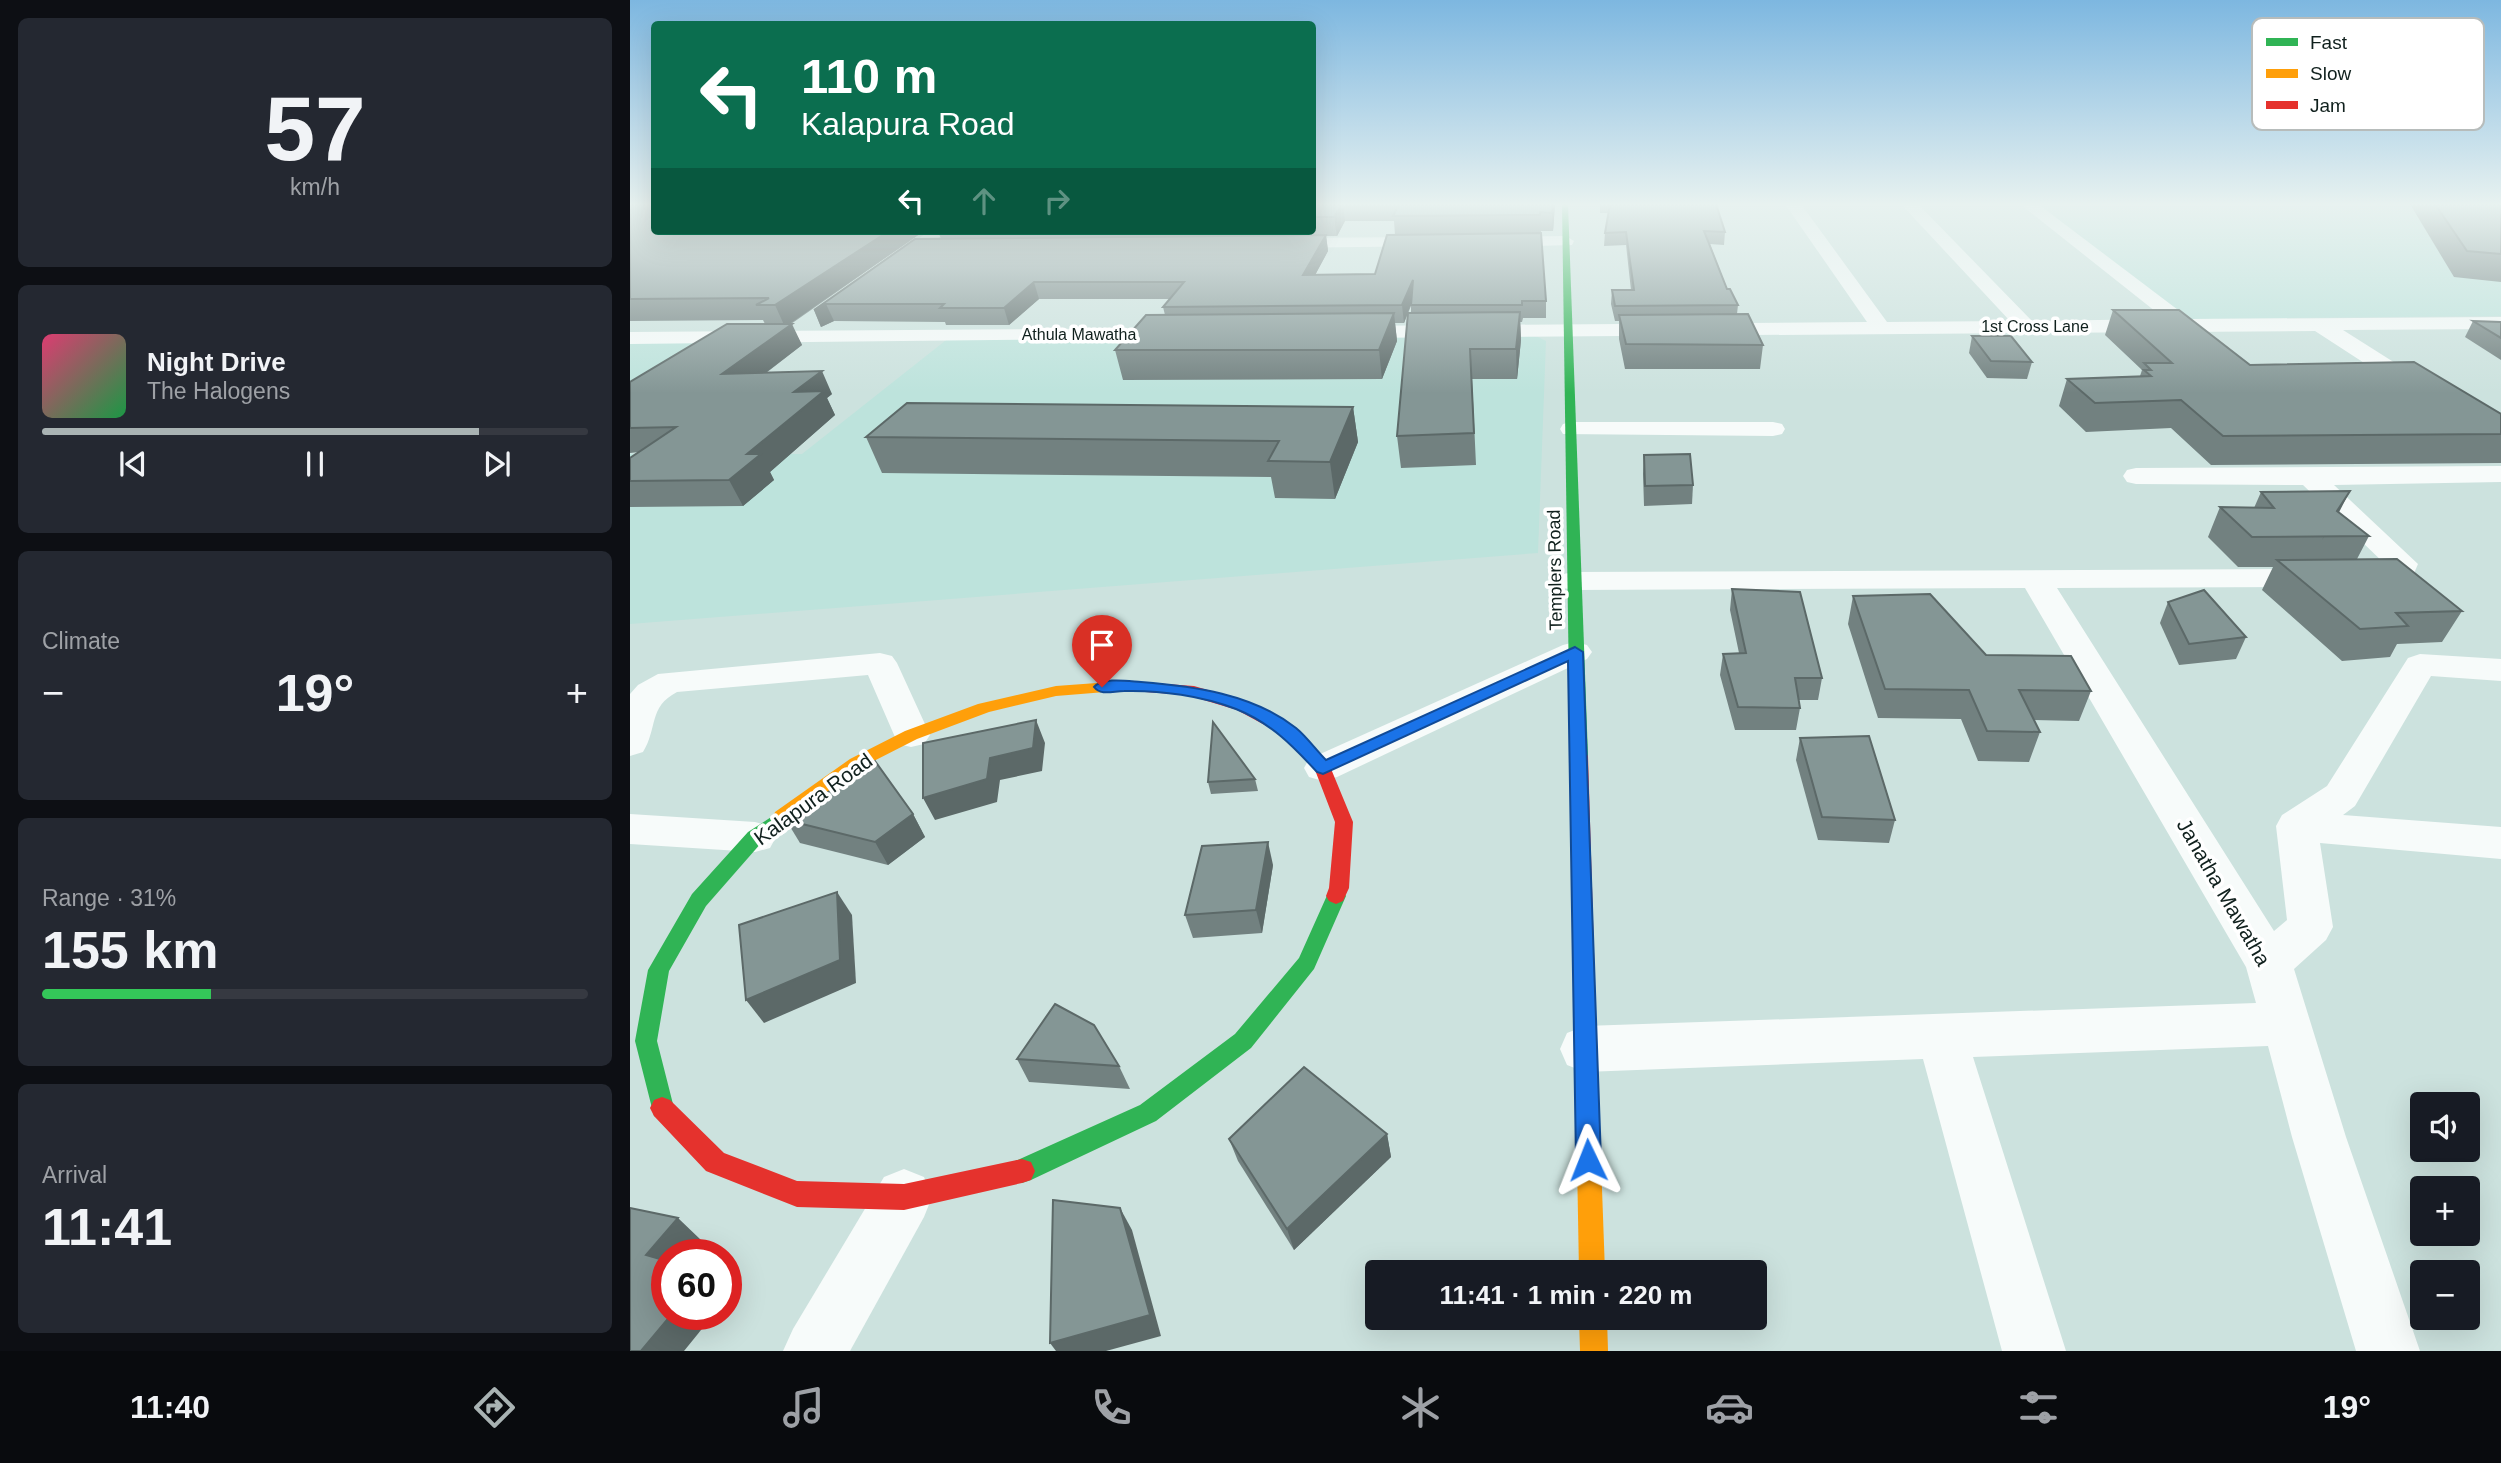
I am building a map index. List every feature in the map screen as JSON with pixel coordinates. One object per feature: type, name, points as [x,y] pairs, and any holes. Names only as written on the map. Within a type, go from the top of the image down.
[{"type":"main road","name":"Templers Road","points":[[1567,267],[1592,1260]]},
{"type":"main road","name":"Kalapura Road","points":[[1124,685],[1175,689],[1243,706],[1289,732],[1323,768],[1343,822],[1339,888],[1307,963],[1243,1041],[1148,1113],[1030,1169],[904,1197],[797,1194],[715,1162],[662,1109],[646,1041],[659,970],[699,900],[755,837],[856,763],[911,735],[984,708],[1056,691],[1124,685]]},
{"type":"main road","points":[[1593,1330],[1594,1351]]},
{"type":"street","points":[[877,276],[890,267]]},
{"type":"street","points":[[1838,267],[1881,327]]},
{"type":"street","points":[[1969,267],[2026,326]]},
{"type":"street","points":[[2110,267],[2185,325]]},
{"type":"street","points":[[792,336],[814,321]]},
{"type":"street","name":"1st Cross Lane","points":[[1569,329],[2501,323]]},
{"type":"street","points":[[2320,324],[2501,441]]},
{"type":"street","points":[[1324,332],[1569,329]]},
{"type":"street","name":"Athula Mawatha","points":[[630,338],[1201,333]]},
{"type":"street","points":[[1572,429],[1773,429]]},
{"type":"street","points":[[2136,476],[2501,474]]},
{"type":"street","points":[[1574,581],[2398,578],[2403,564],[2310,477]]},
{"type":"street","name":"Janatha Mawatha","points":[[2036,580],[2269,963],[2388,1351]]},
{"type":"street","points":[[1323,768],[1575,652]]},
{"type":"street","points":[[630,743],[642,699],[654,689],[670,682],[880,663],[911,735]]},
{"type":"street","points":[[2297,826],[2342,796],[2420,665],[2501,670]]},
{"type":"street","points":[[2269,963],[2310,927],[2297,826]]},
{"type":"street","points":[[2297,826],[2501,843]]},
{"type":"street","points":[[630,829],[755,837]]},
{"type":"street","points":[[1585,1049],[2286,1024]]},
{"type":"street","points":[[1942,1037],[2034,1351]]},
{"type":"street","points":[[816,1351],[904,1197]]},
{"type":"shaded area","points":[[2117,267],[2501,267],[2501,316],[2188,319]]},
{"type":"shaded area","points":[[1499,332],[1538,337],[1546,341],[1538,553],[630,624],[630,454],[802,454],[950,337]]},
{"type":"shaded area","points":[[744,339],[630,412],[630,340]]},
{"type":"building","points":[[630,267],[833,267],[775,305],[756,305],[769,298],[630,299]]},
{"type":"building","points":[[875,267],[1308,267],[1303,275],[1375,274],[1377,267],[1544,267],[1546,301],[1522,301],[1522,305],[1411,305],[1413,280],[1402,305],[1163,307],[1184,282],[1034,282],[1004,308],[940,308],[944,304],[826,304],[814,310]]},
{"type":"building","points":[[1631,267],[1718,267],[1727,289],[1730,289],[1738,305],[1615,306],[1612,290],[1634,290]]},
{"type":"building","points":[[2113,310],[2179,310],[2250,365],[2414,362],[2501,414],[2501,434],[2223,436],[2181,400],[2095,403],[2067,379],[2151,376],[2144,370],[2151,370],[2144,363],[2172,363]]},
{"type":"building","points":[[1520,312],[1516,349],[1470,349],[1474,433],[1397,436],[1408,313]]},
{"type":"building","points":[[1394,313],[1379,350],[1115,350],[1146,315]]},
{"type":"building","points":[[1748,314],[1763,345],[1626,344],[1619,315]]},
{"type":"building","points":[[2473,321],[2501,322],[2501,338]]},
{"type":"building","points":[[727,324],[792,324],[722,374],[822,371],[794,392],[824,391],[747,454],[761,454],[729,480],[630,481],[630,458],[676,427],[630,428],[630,382]]},
{"type":"building","points":[[1972,336],[2011,336],[2032,362],[1991,361]]},
{"type":"building","points":[[907,403],[1353,407],[1330,462],[1268,461],[1279,441],[866,437]]},
{"type":"building","points":[[1690,454],[1693,485],[1645,486],[1644,455]]},
{"type":"building","points":[[2350,491],[2337,511],[2369,536],[2252,537],[2220,507],[2274,508],[2261,492]]},
{"type":"building","points":[[2397,559],[2462,611],[2396,613],[2408,626],[2360,629],[2277,560]]},
{"type":"building","points":[[1732,589],[1800,592],[1822,678],[1795,678],[1800,708],[1738,707],[1723,654],[1746,653]]},
{"type":"building","points":[[2204,590],[2246,637],[2189,644],[2168,602]]},
{"type":"building","points":[[1930,594],[1986,655],[2071,656],[2091,691],[2019,690],[2040,732],[1987,731],[1969,690],[1885,689],[1853,596]]},
{"type":"building","points":[[1036,720],[1033,748],[990,758],[987,779],[923,798],[923,743]]},
{"type":"building","points":[[1213,722],[1255,779],[1208,782]]},
{"type":"building","points":[[1869,736],[1895,820],[1822,817],[1800,738]]},
{"type":"building","points":[[875,761],[913,814],[875,842],[786,820]]},
{"type":"building","points":[[1268,842],[1256,910],[1185,915],[1202,846]]},
{"type":"building","points":[[837,892],[840,960],[746,1000],[739,925]]},
{"type":"building","points":[[1055,1004],[1094,1025],[1119,1066],[1017,1059]]},
{"type":"building","points":[[1304,1067],[1387,1134],[1287,1229],[1229,1139]]},
{"type":"building","points":[[1053,1200],[1120,1208],[1150,1315],[1050,1343]]},
{"type":"building","points":[[630,1208],[678,1218],[660,1239],[651,1239],[651,1249],[646,1255],[651,1256],[651,1330],[659,1330],[641,1351],[630,1351]]},
{"type":"traffic: fast","points":[[1567,267],[1579,756]]},
{"type":"traffic: fast","points":[[662,1108],[646,1041],[659,970],[699,900],[755,837],[782,817]]},
{"type":"traffic: fast","points":[[1022,1171],[1148,1113],[1243,1041],[1307,963],[1336,896]]},
{"type":"traffic: slow","points":[[782,817],[856,763],[911,735],[984,708],[1056,691],[1124,686]]},
{"type":"traffic: slow","points":[[1586,1050],[1592,1260]]},
{"type":"traffic: slow","points":[[1593,1330],[1594,1351]]},
{"type":"traffic: jam","points":[[1124,686],[1188,690],[1243,706],[1289,731],[1323,768],[1344,822],[1339,888],[1336,896]]},
{"type":"traffic: jam","points":[[1579,756],[1586,1050]]},
{"type":"traffic: jam","points":[[662,1108],[715,1162],[797,1194],[904,1197],[1022,1171]]},
{"type":"route","points":[[1102,687],[1124,685],[1188,690],[1243,706],[1289,732],[1323,768],[1575,652],[1588,1160]]}]
